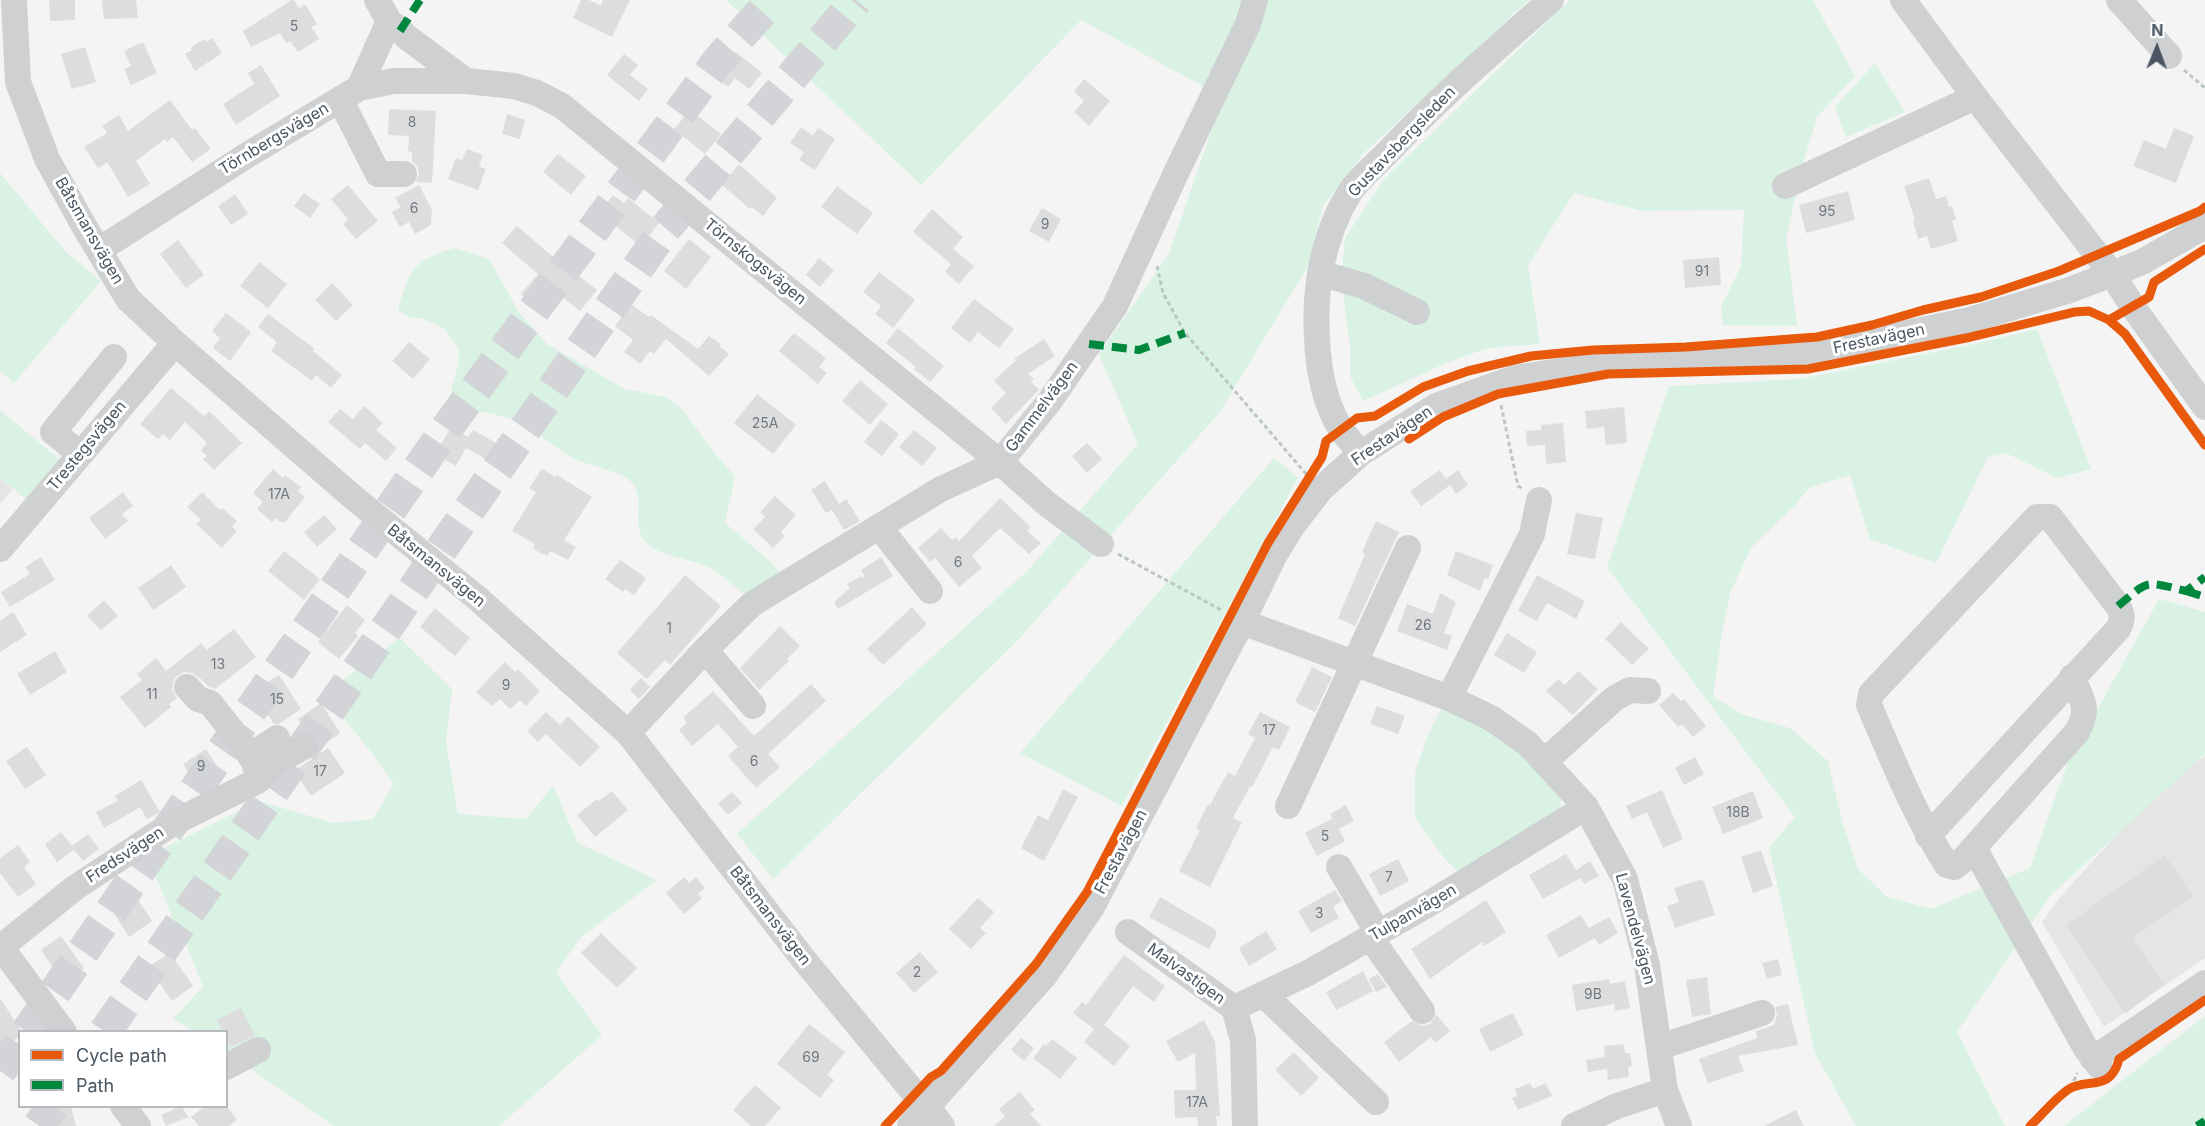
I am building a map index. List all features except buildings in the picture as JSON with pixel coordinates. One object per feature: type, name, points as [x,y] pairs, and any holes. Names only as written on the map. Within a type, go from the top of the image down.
[{"type":"street","name":"Båtsmansvägen","points":[[14,0],[9,89],[128,299],[175,343],[354,498],[477,598],[628,733],[805,960],[935,1116]]},
{"type":"street","name":"Gammelvägen","points":[[628,733],[705,650],[752,604],[941,489],[1000,462],[1049,402],[1115,306],[1248,24],[1255,0]]},
{"type":"street","name":"Gustavsbergsleden","points":[[1361,453],[1340,429],[1325,392],[1318,356],[1316,315],[1320,273],[1330,231],[1351,191],[1444,96],[1551,0]]},
{"type":"street","points":[[1903,0],[2112,274],[2205,407]]},
{"type":"street","points":[[2132,5],[2169,56]]},
{"type":"street","points":[[404,174],[378,174],[349,94],[383,10],[408,38],[466,81]]},
{"type":"street","name":"Törnbergsvägen","points":[[99,250],[219,172],[349,94],[394,81],[466,81]]},
{"type":"street","name":"Törnskogsvägen","points":[[466,81],[514,86],[537,93],[562,106],[1000,462],[1047,504],[1101,544]]},
{"type":"street","points":[[1785,186],[1975,97]]},
{"type":"street","name":"Frestavägen","points":[[910,1126],[935,1116],[1045,975],[1092,907],[1242,622],[1274,556],[1293,525],[1322,489],[1361,453],[1436,406],[1515,378],[1603,364],[1820,351],[1970,320],[2067,291],[2142,262],[2205,226]]},
{"type":"street","points":[[1320,273],[1364,286],[1417,312]]},
{"type":"street","name":"Trestegsvägen","points":[[0,549],[175,343]]},
{"type":"street","points":[[80,454],[53,432],[114,357]]},
{"type":"street","points":[[1449,698],[1532,534],[1539,500]]},
{"type":"street","points":[[1928,836],[2072,677],[2118,629],[2122,614],[2075,548],[2050,517],[2037,517],[1871,694],[1869,705],[1906,795],[1928,836],[1947,865],[1954,867],[1974,848],[2077,732],[2085,717],[2084,703],[2072,677]]},
{"type":"street","points":[[879,526],[930,591]]},
{"type":"street","points":[[1288,806],[1408,548]]},
{"type":"street","name":"Lavendelvägen","points":[[1242,622],[1449,698],[1491,718],[1528,744],[1586,807],[1625,879],[1647,964],[1665,1090],[1679,1126]]},
{"type":"street","points":[[705,650],[753,706]]},
{"type":"street","points":[[187,687],[198,699],[210,703],[250,756],[259,780]]},
{"type":"street","points":[[1545,761],[1615,698],[1630,690],[1648,691]]},
{"type":"street","points":[[250,756],[277,738]]},
{"type":"street","name":"Fredsvägen","points":[[1,947],[76,887],[173,823],[259,780],[279,760],[304,746]]},
{"type":"street","name":"Tulpanvägen","points":[[1234,1008],[1308,973],[1427,905],[1586,807]]},
{"type":"street","points":[[1974,848],[2093,1070],[2205,982]]},
{"type":"street","points":[[1339,867],[1374,935],[1422,1011]]},
{"type":"street","name":"Malvastigen","points":[[1128,932],[1234,1008],[1243,1040],[1245,1126]]},
{"type":"street","points":[[1,947],[63,1030]]},
{"type":"street","points":[[1263,994],[1376,1102]]},
{"type":"street","points":[[1660,1047],[1761,1013]]},
{"type":"street","points":[[228,1066],[258,1050]]},
{"type":"street","points":[[1574,1126],[1617,1106],[1665,1090]]},
{"type":"path","points":[[2169,56],[2205,88]]},
{"type":"path","points":[[1149,232],[1163,293],[1185,333],[1309,477]]},
{"type":"path","points":[[2099,315],[2109,320],[2133,307]]},
{"type":"path","points":[[1498,394],[1518,486],[1539,500]]},
{"type":"path","points":[[1303,487],[1315,467]]},
{"type":"path","points":[[1101,544],[1242,622]]},
{"type":"path","points":[[2062,1096],[2093,1070]]},
{"type":"shaded area","points":[[0,478],[13,489],[0,504]]},
{"type":"shaded area","points":[[2205,756],[2205,958],[2104,1027],[2042,922],[2062,895],[2157,790]]},
{"type":"green space","points":[[726,0],[1529,0],[1364,153],[1323,206],[1307,268],[1219,413],[1017,641],[773,879],[737,834],[1028,570],[1138,444],[1099,354],[1169,254],[1223,97],[1081,20],[921,185]]},
{"type":"green space","points":[[1570,0],[1813,0],[1855,76],[1817,117],[1802,167],[1786,239],[1797,326],[1723,325],[1721,307],[1741,266],[1744,210],[1642,211],[1574,193],[1528,265],[1540,344],[1488,348],[1451,361],[1363,401],[1350,376],[1350,346],[1341,277],[1345,238],[1385,178]]},
{"type":"green space","points":[[1875,63],[1905,112],[1846,137],[1835,107]]},
{"type":"green space","points":[[0,173],[66,252],[101,281],[14,383],[0,371]]},
{"type":"green space","points":[[454,248],[489,259],[519,312],[547,344],[625,389],[666,397],[683,410],[715,454],[735,476],[725,523],[772,563],[781,575],[745,594],[704,565],[662,553],[642,537],[638,523],[639,499],[630,480],[572,457],[518,422],[489,413],[460,409],[450,400],[459,363],[458,348],[445,329],[422,318],[410,318],[398,310],[406,285],[415,269],[429,258]]},
{"type":"green space","points":[[2037,329],[2091,469],[2057,478],[2006,453],[1988,457],[1936,563],[1870,539],[1850,475],[1809,488],[1751,548],[1730,593],[1713,697],[1744,715],[1790,728],[1828,761],[1843,824],[1858,869],[1887,897],[1931,909],[2030,868],[2068,762],[2159,599],[2205,612],[2205,754],[2051,895],[1957,1032],[2005,1126],[1856,1126],[1815,1053],[1769,848],[1795,817],[1607,567],[1669,386],[1800,379],[1970,345]]},
{"type":"green space","points":[[0,410],[59,459],[26,499],[0,478]]},
{"type":"green space","points":[[1274,458],[1298,477],[1122,806],[1020,753]]},
{"type":"green space","points":[[400,638],[452,689],[446,742],[458,814],[526,819],[553,786],[578,843],[657,880],[580,938],[556,973],[602,1035],[499,1126],[334,1126],[228,1054],[228,1030],[191,1030],[173,1019],[203,987],[186,943],[179,935],[148,856],[259,801],[333,823],[373,819],[394,784],[324,694]]},
{"type":"green space","points":[[1444,702],[1495,726],[1562,798],[1555,814],[1473,864],[1457,871],[1444,858],[1415,818],[1415,772],[1428,735]]},
{"type":"green space","points":[[2205,1016],[2205,1126],[2064,1126]]},
{"type":"tunnel","points":[[28,1030],[449,425],[718,61],[772,0]]},
{"type":"tunnel","points":[[106,1030],[664,230],[856,0]]},
{"type":"tunnel","points":[[0,1071],[18,1046]]},
{"type":"tunnel","points":[[39,1126],[52,1108]]},
{"type":"marked path","points":[[400,31],[420,0]]},
{"type":"marked path","points":[[1089,344],[1139,350],[1185,333]]},
{"type":"marked path","points":[[2118,606],[2136,591],[2148,585],[2162,585],[2186,591],[2205,577]]},
{"type":"marked path","points":[[2186,591],[2205,597]]},
{"type":"marked path","points":[[2197,1126],[2205,1121]]},
{"type":"cycle path","points":[[885,1126],[931,1077],[941,1071],[1036,964],[1087,892],[1268,543],[1322,457],[1326,441],[1357,418],[1375,416],[1423,387],[1468,371],[1531,356],[1593,350],[1686,347],[1817,337],[1872,325],[1923,310],[1981,297],[2059,271],[2205,207]]},
{"type":"cycle path","points":[[1409,439],[1443,417],[1498,394],[1608,374],[1808,369],[1966,338],[2074,312],[2089,311],[2109,320],[2149,297],[2154,282],[2205,249]]},
{"type":"cycle path","points":[[2109,320],[2125,334],[2205,445]]},
{"type":"cycle path","points":[[2030,1126],[2069,1089],[2104,1080],[2110,1076],[2119,1059],[2205,1000]]}]
